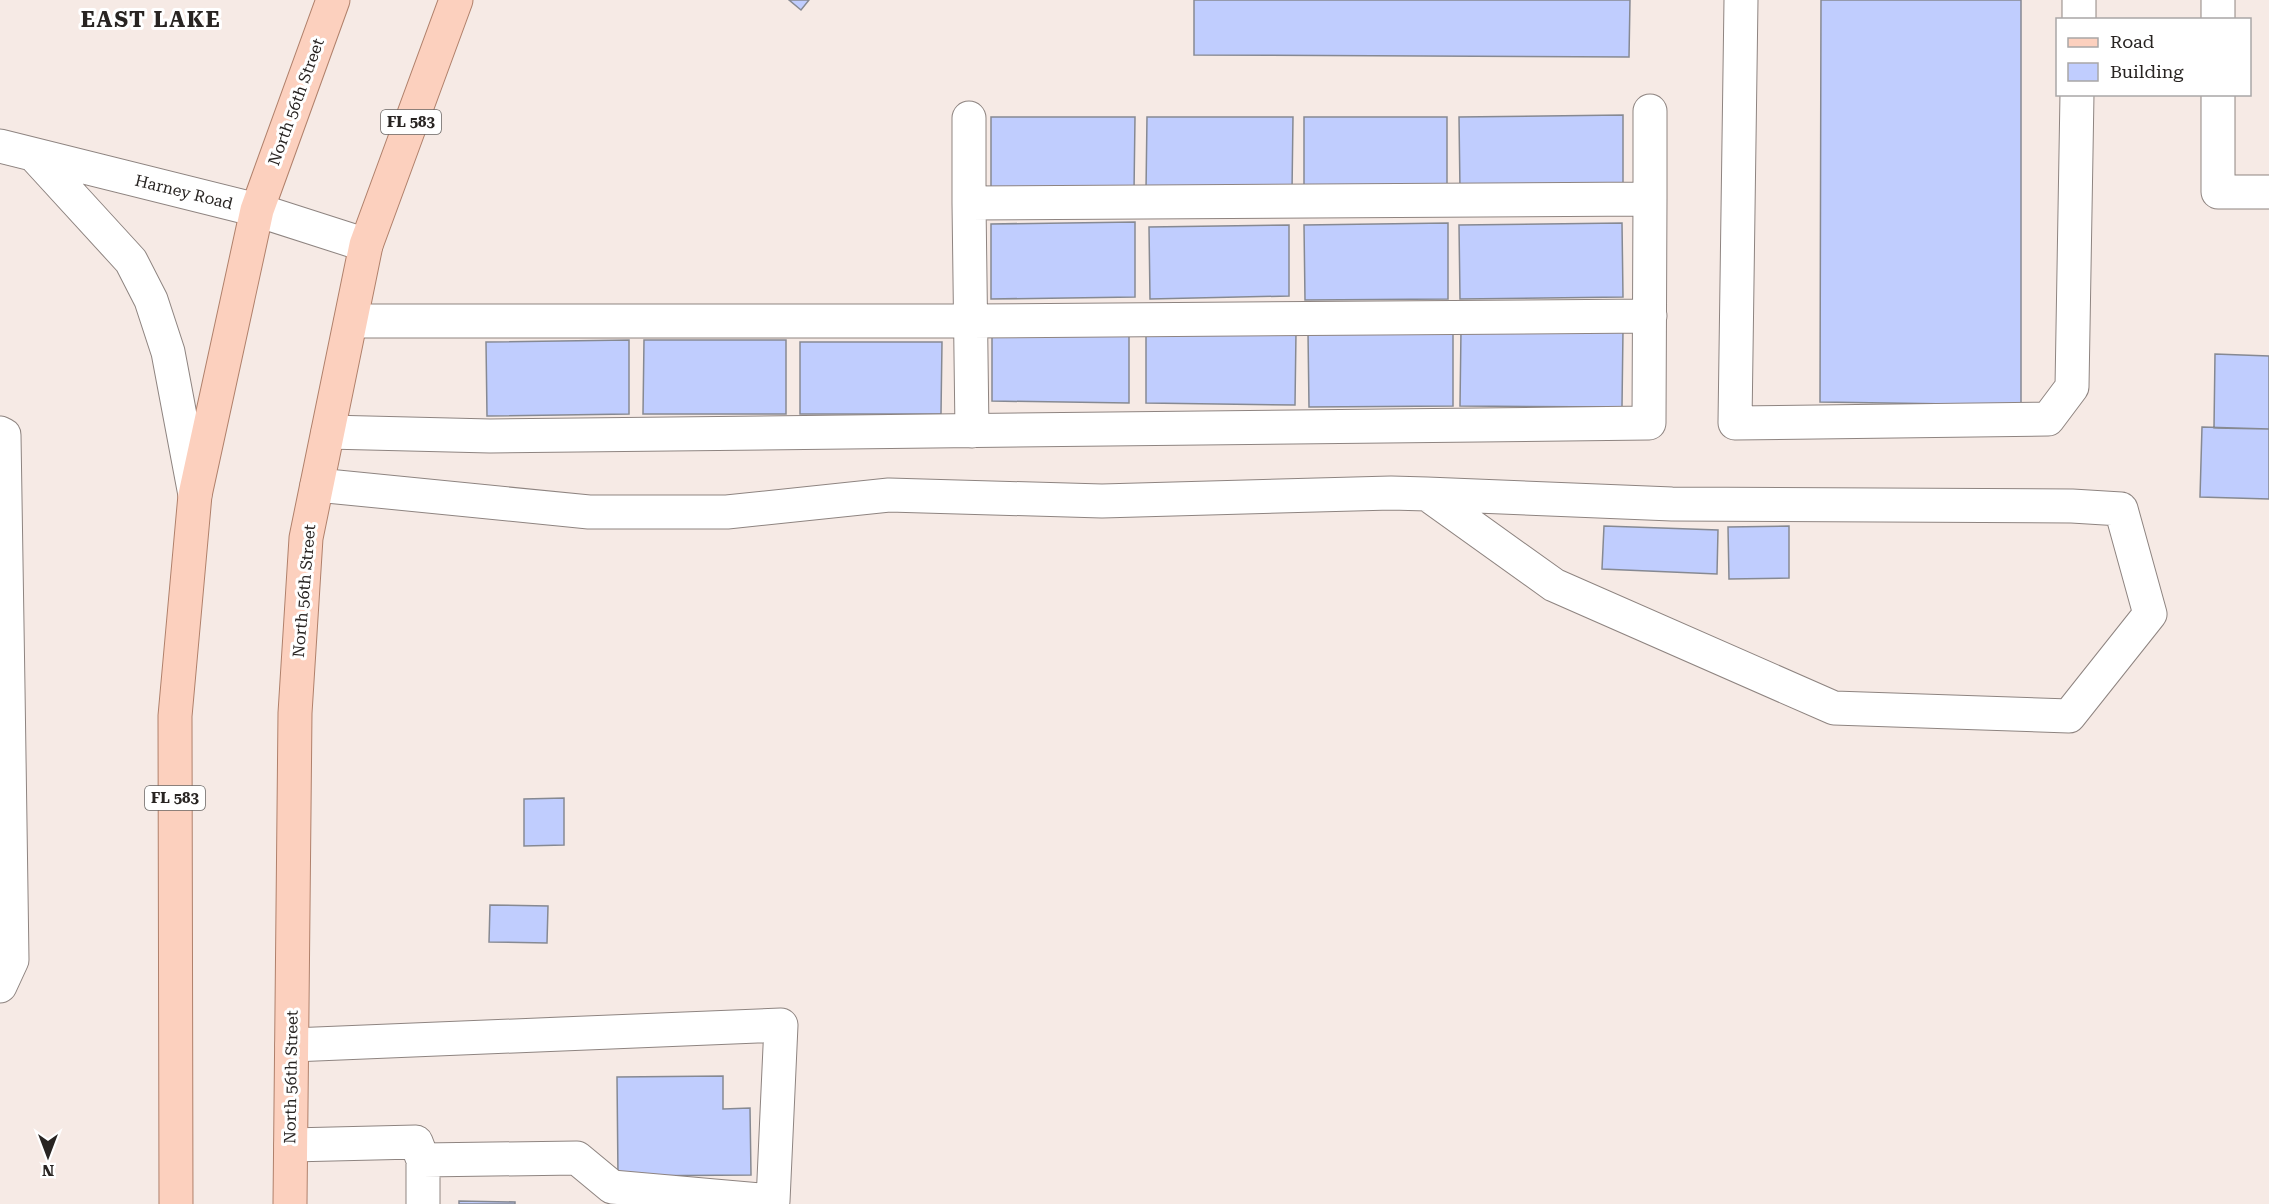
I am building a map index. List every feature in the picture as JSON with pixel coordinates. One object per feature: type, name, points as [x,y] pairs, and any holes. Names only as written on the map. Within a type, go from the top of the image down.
[{"type":"main road","name":"North 56th Street","points":[[176,1204],[175,716],[195,495],[258,210],[333,0]]},
{"type":"main road","name":"North 56th Street","points":[[290,1204],[295,713],[306,538],[366,245],[456,0]]},
{"type":"street","points":[[1741,0],[1736,423],[2048,419],[2072,387],[2078,96]]},
{"type":"street","points":[[2079,0],[2079,18]]},
{"type":"street","points":[[2218,0],[2218,18]]},
{"type":"street","points":[[2218,96],[2218,192],[2269,192]]},
{"type":"street","points":[[328,432],[490,436],[1649,423],[1650,111]]},
{"type":"street","points":[[969,118],[972,431]]},
{"type":"street","name":"Harney Road","points":[[0,146],[258,210],[366,245]]},
{"type":"street","points":[[33,155],[131,261],[151,300],[168,352],[195,495]]},
{"type":"street","points":[[969,203],[1650,200]]},
{"type":"street","points":[[351,321],[970,321],[1650,316]]},
{"type":"street","points":[[0,986],[12,960],[4,697],[1,443]]},
{"type":"street","points":[[317,485],[589,512],[727,512],[889,495],[1102,501],[1391,493],[1427,494],[1672,504],[2072,506],[2121,509],[2150,614],[2069,716],[1834,708],[1554,585],[1427,494]]},
{"type":"street","points":[[292,1045],[781,1025],[773,1201],[612,1186],[577,1158],[423,1160]]},
{"type":"street","points":[[291,1145],[416,1142],[423,1160],[423,1204]]},
{"type":"building","points":[[789,0],[809,0],[801,10]]},
{"type":"building","points":[[1194,0],[1630,0],[1629,57],[1194,55]]},
{"type":"building","points":[[1821,0],[2021,0],[2021,405],[1820,402]]},
{"type":"building","points":[[1623,115],[1623,189],[1460,191],[1459,117]]},
{"type":"building","points":[[991,117],[1135,117],[1134,192],[991,191]]},
{"type":"building","points":[[1147,117],[1293,117],[1292,192],[1146,191]]},
{"type":"building","points":[[1304,117],[1447,117],[1447,191],[1304,190]]},
{"type":"building","points":[[1135,222],[1135,297],[991,299],[991,224]]},
{"type":"building","points":[[1448,223],[1448,299],[1305,300],[1304,225]]},
{"type":"building","points":[[1622,223],[1623,297],[1460,299],[1459,225]]},
{"type":"building","points":[[1289,225],[1289,296],[1150,299],[1149,227]]},
{"type":"building","points":[[1146,330],[1296,332],[1295,405],[1146,403]]},
{"type":"building","points":[[1453,330],[1453,406],[1309,407],[1308,332]]},
{"type":"building","points":[[1461,330],[1623,330],[1622,407],[1460,406]]},
{"type":"building","points":[[992,332],[1129,334],[1129,403],[992,401]]},
{"type":"building","points":[[629,340],[629,414],[487,416],[486,342]]},
{"type":"building","points":[[644,340],[786,340],[786,414],[643,414]]},
{"type":"building","points":[[800,342],[942,342],[941,414],[800,414]]},
{"type":"building","points":[[2215,354],[2269,356],[2269,429],[2214,428]]},
{"type":"building","points":[[2202,427],[2269,429],[2269,499],[2200,497]]},
{"type":"building","points":[[1604,526],[1718,530],[1717,574],[1602,569]]},
{"type":"building","points":[[1789,526],[1789,578],[1729,579],[1728,527]]},
{"type":"building","points":[[564,798],[564,845],[524,846],[524,799]]},
{"type":"building","points":[[490,905],[548,906],[547,943],[489,942]]},
{"type":"building","points":[[723,1076],[723,1109],[750,1108],[751,1175],[618,1176],[617,1077]]},
{"type":"building","points":[[459,1201],[515,1202],[515,1204],[459,1204]]},
{"type":"district","name":"EAST LAKE","points":[[151,19]]}]
